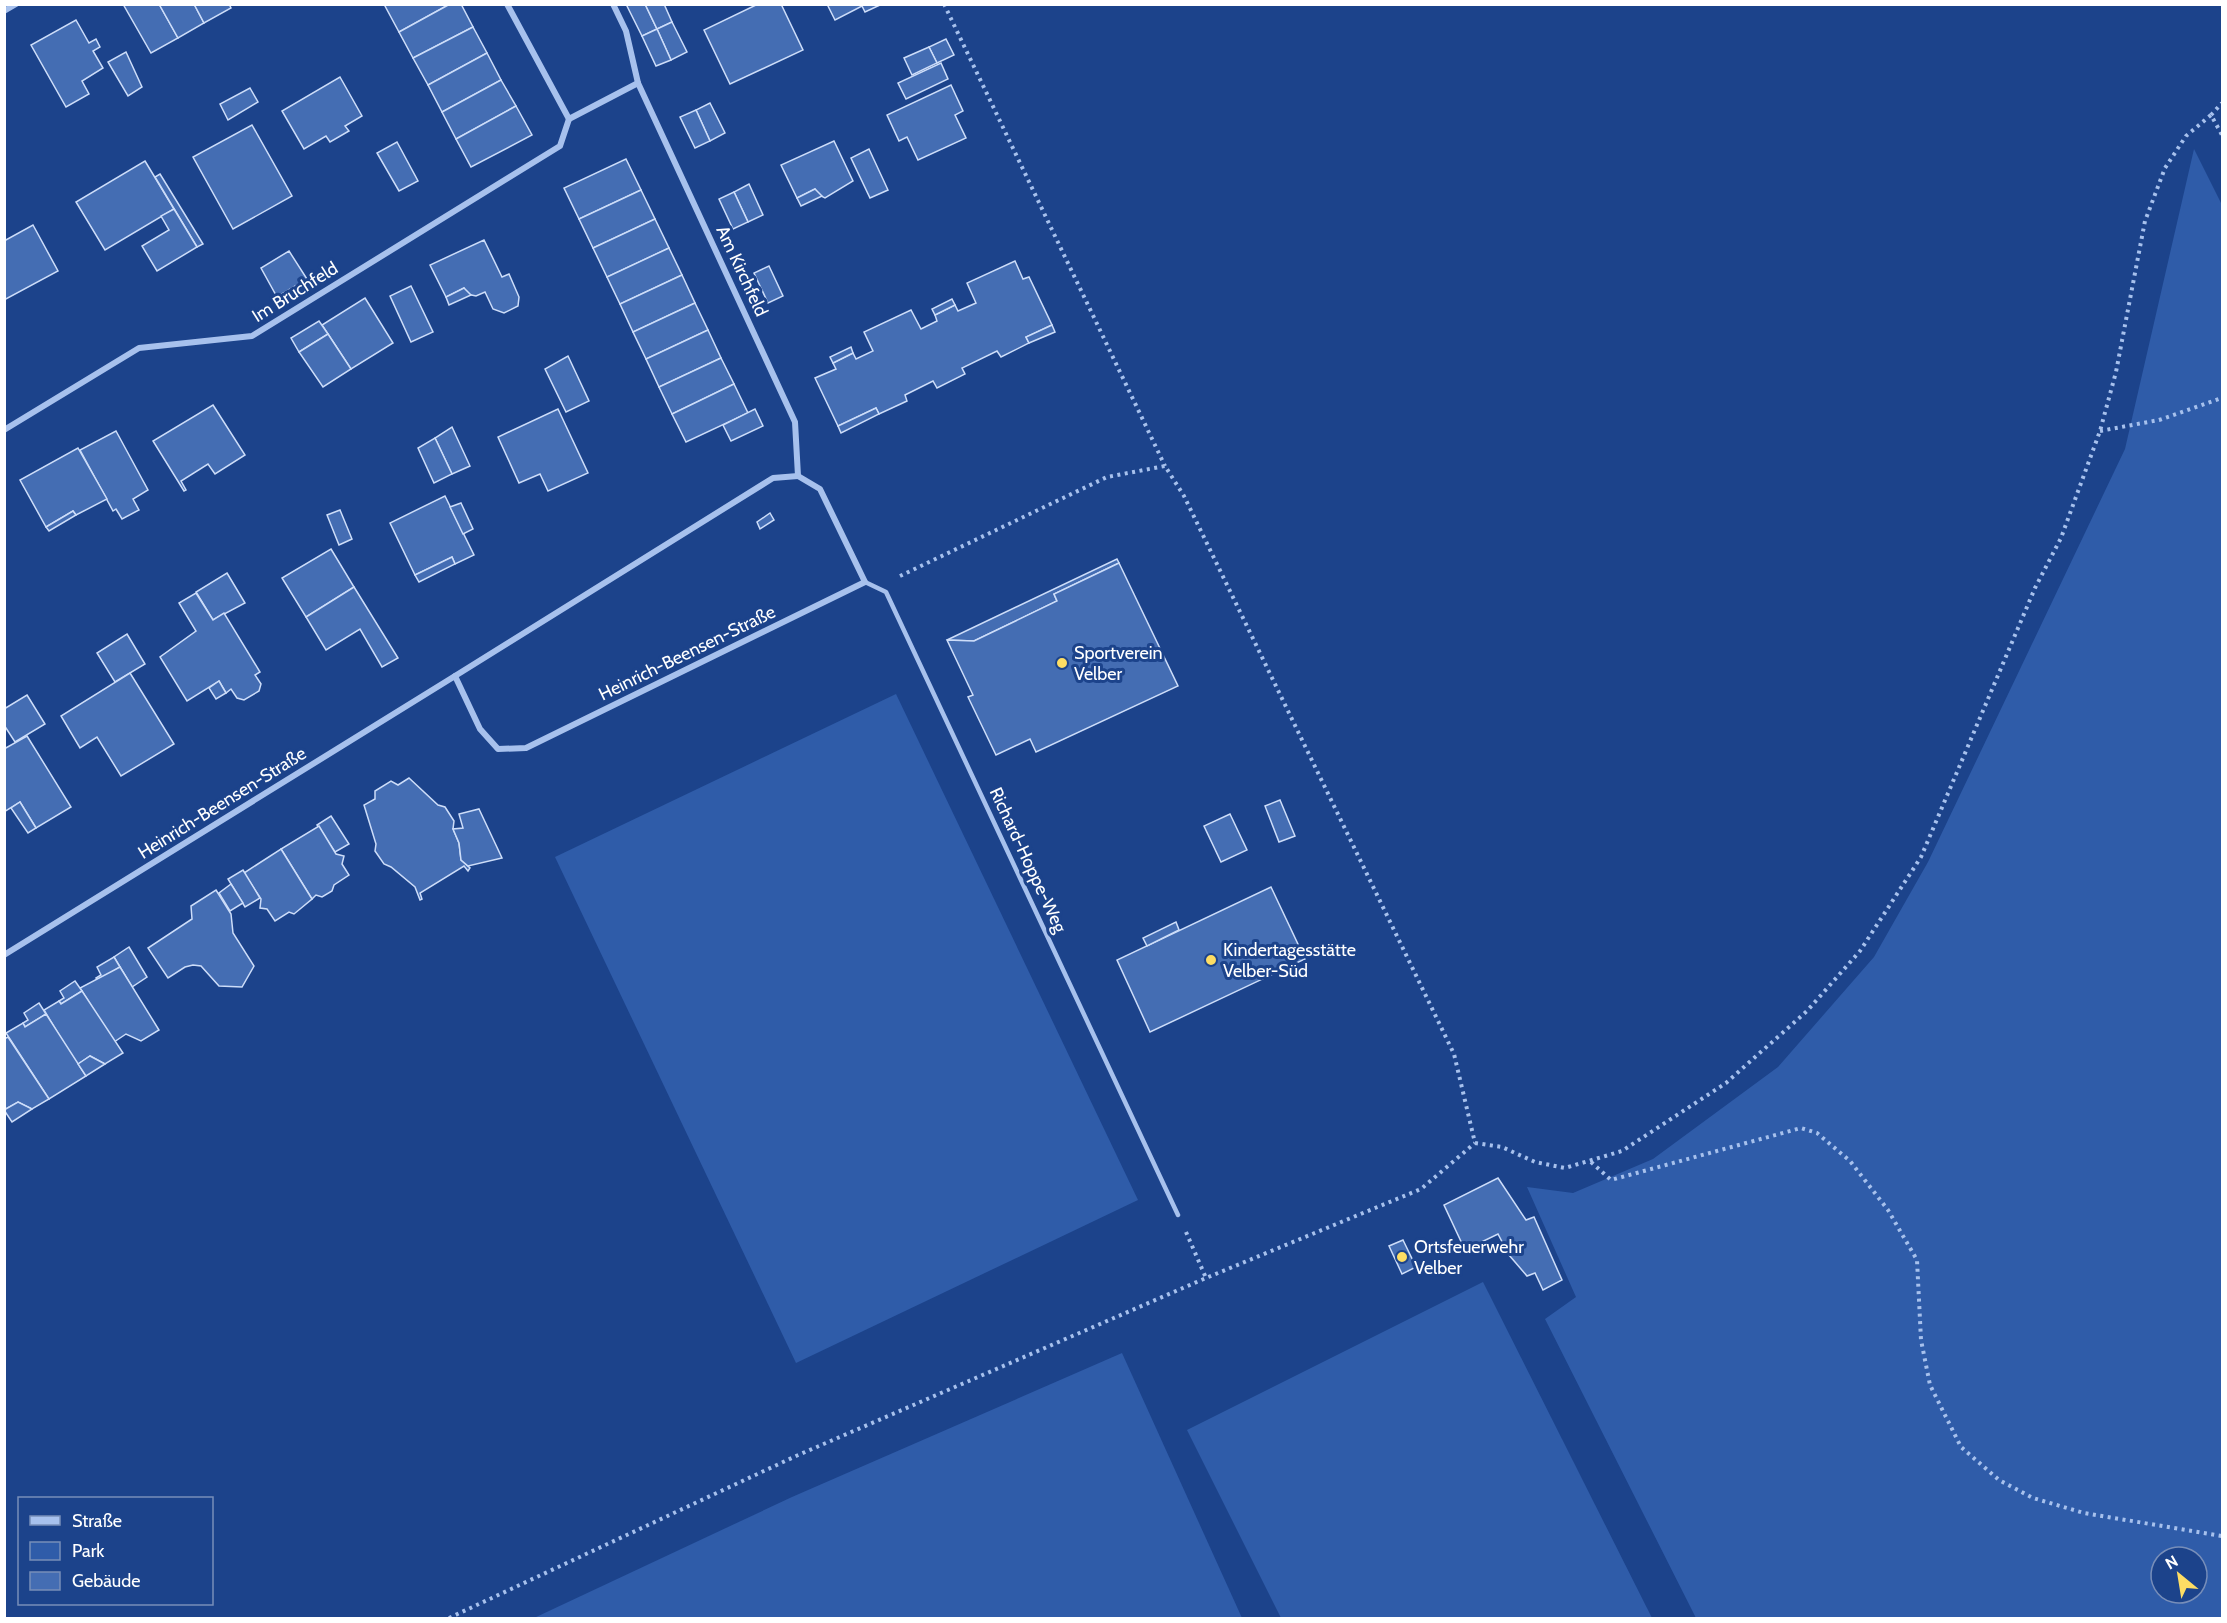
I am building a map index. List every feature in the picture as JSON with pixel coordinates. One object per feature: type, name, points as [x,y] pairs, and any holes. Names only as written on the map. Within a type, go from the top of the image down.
[{"type":"street","points":[[4,11],[16,4]]},
{"type":"street","points":[[507,4],[568,119],[638,83]]},
{"type":"street","name":"Am Kirchfeld","points":[[613,4],[626,31],[638,83],[795,422],[798,476]]},
{"type":"street","name":"Im Bruchfeld","points":[[4,430],[139,348],[252,336],[560,146],[568,119]]},
{"type":"street","name":"Richard-Hoppe-Weg","points":[[798,476],[820,489],[866,582]]},
{"type":"street","name":"Heinrich-Beensen-Straße","points":[[4,955],[773,478],[798,476]]},
{"type":"street","name":"Heinrich-Beensen-Straße","points":[[454,676],[480,729],[498,749],[526,748],[866,582]]},
{"type":"lane","name":"Richard-Hoppe-Weg","points":[[866,582],[886,592],[1178,1215]]},
{"type":"path","points":[[945,4],[1165,466],[1184,496],[1454,1054],[1475,1143]]},
{"type":"path","points":[[449,1618],[796,1456],[1206,1278],[1422,1189],[1475,1143],[1502,1147],[1535,1162],[1565,1168],[1591,1162],[1622,1151],[1726,1083],[1808,1011],[1860,951],[1921,857],[2035,588],[2061,538],[2100,431],[2116,372],[2145,221],[2165,168],[2186,136],[2223,104]]},
{"type":"path","points":[[2211,115],[2223,135]]},
{"type":"path","points":[[2100,431],[2159,420],[2223,398]]},
{"type":"path","points":[[866,582],[898,577],[1107,477],[1165,466]]},
{"type":"path","points":[[1591,1162],[1611,1180],[1801,1128],[1817,1133],[1850,1161],[1888,1210],[1917,1260],[1921,1340],[1930,1385],[1961,1447],[1999,1480],[2033,1498],[2095,1515],[2223,1536]]},
{"type":"path","points":[[1178,1215],[1206,1278]]},
{"type":"green space","points":[[2194,149],[2222,205],[2222,1618],[1696,1618],[1545,1319],[1576,1297],[1527,1187],[1573,1193],[1653,1159],[1778,1067],[1874,957],[1928,862],[2125,449]]},
{"type":"green space","points":[[896,694],[1138,1200],[796,1363],[555,857]]},
{"type":"green space","points":[[1483,1282],[1652,1618],[1281,1618],[1187,1430]]},
{"type":"green space","points":[[1122,1353],[1242,1618],[534,1618],[792,1497]]},
{"type":"building","points":[[123,4],[159,4],[178,38],[151,53]]},
{"type":"building","points":[[159,4],[194,4],[204,23],[178,38]]},
{"type":"building","points":[[194,4],[229,4],[231,8],[204,23]]},
{"type":"building","points":[[388,4],[450,4],[399,32],[385,6]]},
{"type":"building","points":[[450,4],[461,4],[473,27],[413,58],[399,32]]},
{"type":"building","points":[[645,4],[657,29],[642,36],[627,6]]},
{"type":"building","points":[[645,4],[664,4],[672,22],[657,29]]},
{"type":"building","points":[[758,4],[781,4],[803,50],[730,84],[704,30]]},
{"type":"building","points":[[827,4],[880,5],[865,12],[862,6],[835,20]]},
{"type":"building","points":[[76,20],[89,43],[96,39],[100,47],[93,51],[103,68],[82,81],[89,94],[66,107],[31,45]]},
{"type":"building","points":[[672,22],[687,52],[671,60],[657,29]]},
{"type":"building","points":[[473,27],[487,53],[428,85],[413,58]]},
{"type":"building","points":[[657,29],[671,60],[656,66],[642,36]]},
{"type":"building","points":[[946,39],[954,55],[937,63],[929,47]]},
{"type":"building","points":[[929,47],[937,63],[912,75],[904,58]]},
{"type":"building","points":[[126,52],[142,87],[128,96],[108,62]]},
{"type":"building","points":[[487,53],[501,80],[442,112],[428,85]]},
{"type":"building","points":[[941,63],[948,79],[906,99],[898,83]]},
{"type":"building","points":[[340,77],[362,116],[345,126],[349,131],[330,142],[326,136],[304,149],[282,111]]},
{"type":"building","points":[[501,80],[516,106],[456,139],[442,112]]},
{"type":"building","points":[[951,85],[963,111],[955,115],[966,138],[918,160],[907,137],[899,141],[887,115]]},
{"type":"building","points":[[250,88],[258,102],[228,120],[220,104]]},
{"type":"building","points":[[710,103],[725,133],[710,141],[696,110]]},
{"type":"building","points":[[516,106],[532,135],[471,167],[456,139]]},
{"type":"building","points":[[696,110],[710,141],[695,148],[680,117]]},
{"type":"building","points":[[252,125],[292,196],[233,229],[193,157]]},
{"type":"building","points":[[834,141],[853,181],[825,198],[815,189],[797,198],[781,165]]},
{"type":"building","points":[[397,142],[418,181],[399,191],[377,153]]},
{"type":"building","points":[[869,149],[888,190],[870,198],[851,158]]},
{"type":"building","points":[[626,159],[641,190],[579,219],[564,188]]},
{"type":"building","points":[[145,161],[174,209],[105,250],[76,202]]},
{"type":"building","points":[[160,174],[203,244],[197,247],[155,177]]},
{"type":"building","points":[[749,184],[763,215],[748,222],[734,192]]},
{"type":"building","points":[[815,189],[822,196],[801,206],[797,198]]},
{"type":"building","points":[[641,190],[655,219],[593,248],[579,219]]},
{"type":"building","points":[[734,192],[748,222],[733,229],[719,199]]},
{"type":"building","points":[[174,209],[197,247],[157,271],[142,246],[169,230],[161,216]]},
{"type":"building","points":[[655,219],[669,248],[607,277],[593,248]]},
{"type":"building","points":[[33,225],[58,271],[4,300],[4,241]]},
{"type":"building","points":[[484,240],[502,277],[509,274],[519,297],[518,306],[504,313],[493,309],[485,292],[476,296],[467,294],[464,288],[446,297],[430,265]]},
{"type":"building","points":[[669,248],[682,275],[620,304],[607,277]]},
{"type":"building","points":[[289,251],[307,279],[277,297],[261,268]]},
{"type":"building","points":[[1015,261],[1023,279],[1029,277],[1052,325],[1026,337],[1029,343],[1001,357],[997,351],[962,368],[965,374],[937,388],[933,381],[905,395],[907,401],[879,414],[876,408],[838,426],[815,378],[836,369],[833,363],[853,353],[856,359],[873,351],[864,332],[911,310],[921,329],[937,321],[935,315],[955,305],[958,311],[976,303],[967,283]]},
{"type":"building","points":[[769,266],[783,296],[768,303],[754,273]]},
{"type":"building","points":[[682,275],[695,303],[633,332],[620,304]]},
{"type":"building","points":[[411,286],[433,332],[411,342],[390,296]]},
{"type":"building","points":[[464,288],[471,295],[449,305],[446,297]]},
{"type":"building","points":[[365,298],[393,343],[351,369],[322,325]]},
{"type":"building","points":[[952,299],[955,305],[935,315],[932,309]]},
{"type":"building","points":[[695,303],[708,330],[646,359],[633,332]]},
{"type":"building","points":[[319,321],[328,334],[299,352],[291,338]]},
{"type":"building","points":[[1052,325],[1055,332],[1029,343],[1026,337]]},
{"type":"building","points":[[708,330],[721,358],[659,387],[646,359]]},
{"type":"building","points":[[328,334],[351,369],[323,387],[299,352]]},
{"type":"building","points":[[851,347],[853,353],[833,363],[830,357]]},
{"type":"building","points":[[568,356],[589,401],[566,412],[545,369]]},
{"type":"building","points":[[721,358],[734,384],[672,414],[659,387]]},
{"type":"building","points":[[734,384],[748,413],[686,442],[672,414]]},
{"type":"building","points":[[213,405],[245,455],[215,474],[208,464],[181,481],[186,490],[184,491],[153,441]]},
{"type":"building","points":[[876,408],[879,414],[841,433],[838,426]]},
{"type":"building","points":[[558,409],[588,473],[548,491],[540,474],[519,483],[498,437]]},
{"type":"building","points":[[755,409],[763,426],[731,441],[723,425]]},
{"type":"building","points":[[452,427],[470,466],[452,474],[435,438]]},
{"type":"building","points":[[116,431],[148,490],[133,499],[139,510],[122,519],[116,509],[113,511],[80,450]]},
{"type":"building","points":[[435,438],[452,474],[434,483],[418,448]]},
{"type":"building","points":[[78,448],[107,499],[76,515],[73,511],[46,527],[20,480]]},
{"type":"building","points":[[445,496],[474,555],[455,564],[452,557],[415,575],[390,523]]},
{"type":"building","points":[[461,503],[473,529],[463,534],[450,507]]},
{"type":"building","points":[[340,510],[352,539],[339,545],[327,515]]},
{"type":"building","points":[[73,511],[76,515],[49,531],[46,527]]},
{"type":"building","points":[[770,513],[774,520],[760,529],[757,522]]},
{"type":"building","points":[[331,549],[354,587],[306,617],[282,578]]},
{"type":"building","points":[[452,557],[455,564],[419,582],[415,575]]},
{"type":"building","points":[[1117,559],[1119,563],[1054,594],[1057,601],[974,641],[947,640]]},
{"type":"building","name":"Sportverein Velber","points":[[1119,563],[1178,686],[1036,752],[1030,739],[996,755],[968,697],[973,695],[947,640],[974,641],[1057,601],[1054,594]]},
{"type":"building","points":[[227,573],[245,603],[213,620],[196,592]]},
{"type":"building","points":[[354,587],[398,658],[382,667],[360,629],[326,650],[306,617]]},
{"type":"building","points":[[196,593],[213,620],[224,613],[260,672],[255,675],[261,684],[259,691],[244,700],[237,698],[231,689],[226,693],[219,681],[187,701],[160,657],[196,631],[179,603]]},
{"type":"building","points":[[127,634],[145,664],[115,682],[97,653]]},
{"type":"building","points":[[130,673],[174,744],[121,776],[97,737],[80,748],[61,716]]},
{"type":"building","points":[[219,681],[226,693],[216,699],[209,688]]},
{"type":"building","points":[[27,695],[45,724],[15,742],[4,725],[4,709]]},
{"type":"building","points":[[27,736],[71,807],[36,828],[20,802],[4,812],[4,749]]},
{"type":"building","points":[[409,778],[438,805],[445,807],[454,821],[453,829],[459,843],[461,860],[470,868],[468,871],[464,866],[420,893],[422,899],[420,900],[415,887],[384,864],[375,851],[376,844],[364,805],[375,799],[375,791],[391,781],[398,785]]},
{"type":"building","points":[[1280,800],[1295,836],[1279,842],[1265,806]]},
{"type":"building","points":[[20,802],[36,828],[28,833],[11,808]]},
{"type":"building","points":[[479,809],[502,858],[468,866],[461,860],[459,843],[453,829],[463,828],[459,814]]},
{"type":"building","points":[[1230,814],[1247,850],[1221,862],[1204,826]]},
{"type":"building","points":[[331,816],[349,844],[335,852],[317,825]]},
{"type":"building","points":[[319,826],[336,854],[344,856],[342,864],[349,875],[334,885],[332,891],[322,897],[316,895],[312,899],[281,849]]},
{"type":"building","points":[[281,849],[312,899],[294,914],[289,912],[275,921],[267,909],[260,908],[261,899],[244,873]]},
{"type":"building","points":[[243,870],[260,898],[245,907],[228,879]]},
{"type":"building","points":[[231,884],[243,903],[230,911],[219,893]]},
{"type":"building","name":"Kindertagesstätte Velber-Süd","points":[[1271,887],[1305,959],[1150,1032],[1117,960]]},
{"type":"building","points":[[216,890],[231,914],[233,933],[254,966],[242,987],[219,986],[201,966],[193,965],[185,967],[168,978],[148,948],[192,919],[191,906]]},
{"type":"building","points":[[1176,922],[1179,930],[1147,946],[1143,938]]},
{"type":"building","points":[[129,947],[147,977],[132,987],[114,957]]},
{"type":"building","points":[[114,957],[120,967],[98,981],[96,978],[101,975],[97,967]]},
{"type":"building","points":[[120,967],[159,1030],[141,1041],[126,1034],[114,1042],[80,988]]},
{"type":"building","points":[[75,981],[82,991],[61,1004],[59,1001],[64,998],[60,991]]},
{"type":"building","points":[[82,991],[123,1053],[105,1064],[90,1056],[77,1065],[44,1010],[59,1001],[61,1004]]},
{"type":"building","points":[[39,1003],[46,1014],[25,1027],[23,1023],[28,1020],[24,1013]]},
{"type":"building","points":[[46,1014],[86,1076],[49,1099],[6,1033],[23,1023],[25,1027]]},
{"type":"building","points":[[8,1037],[49,1099],[32,1109],[18,1102],[4,1110],[4,1039]]},
{"type":"building","points":[[90,1056],[105,1064],[86,1076],[78,1064]]},
{"type":"building","points":[[18,1102],[32,1109],[12,1122],[4,1110]]},
{"type":"building","points":[[1498,1178],[1526,1220],[1534,1217],[1562,1280],[1543,1290],[1535,1273],[1527,1276],[1509,1255],[1498,1234],[1465,1250],[1444,1205]]},
{"type":"building","name":"Ortsfeuerwehr Velber","points":[[1403,1240],[1416,1267],[1402,1274],[1389,1246]]},
{"type":"place","name":"Sportverein Velber","points":[[1062,663]]},
{"type":"place","name":"Kindertagesstätte Velber-Süd","points":[[1211,960]]},
{"type":"place","name":"Ortsfeuerwehr Velber","points":[[1402,1257]]}]
